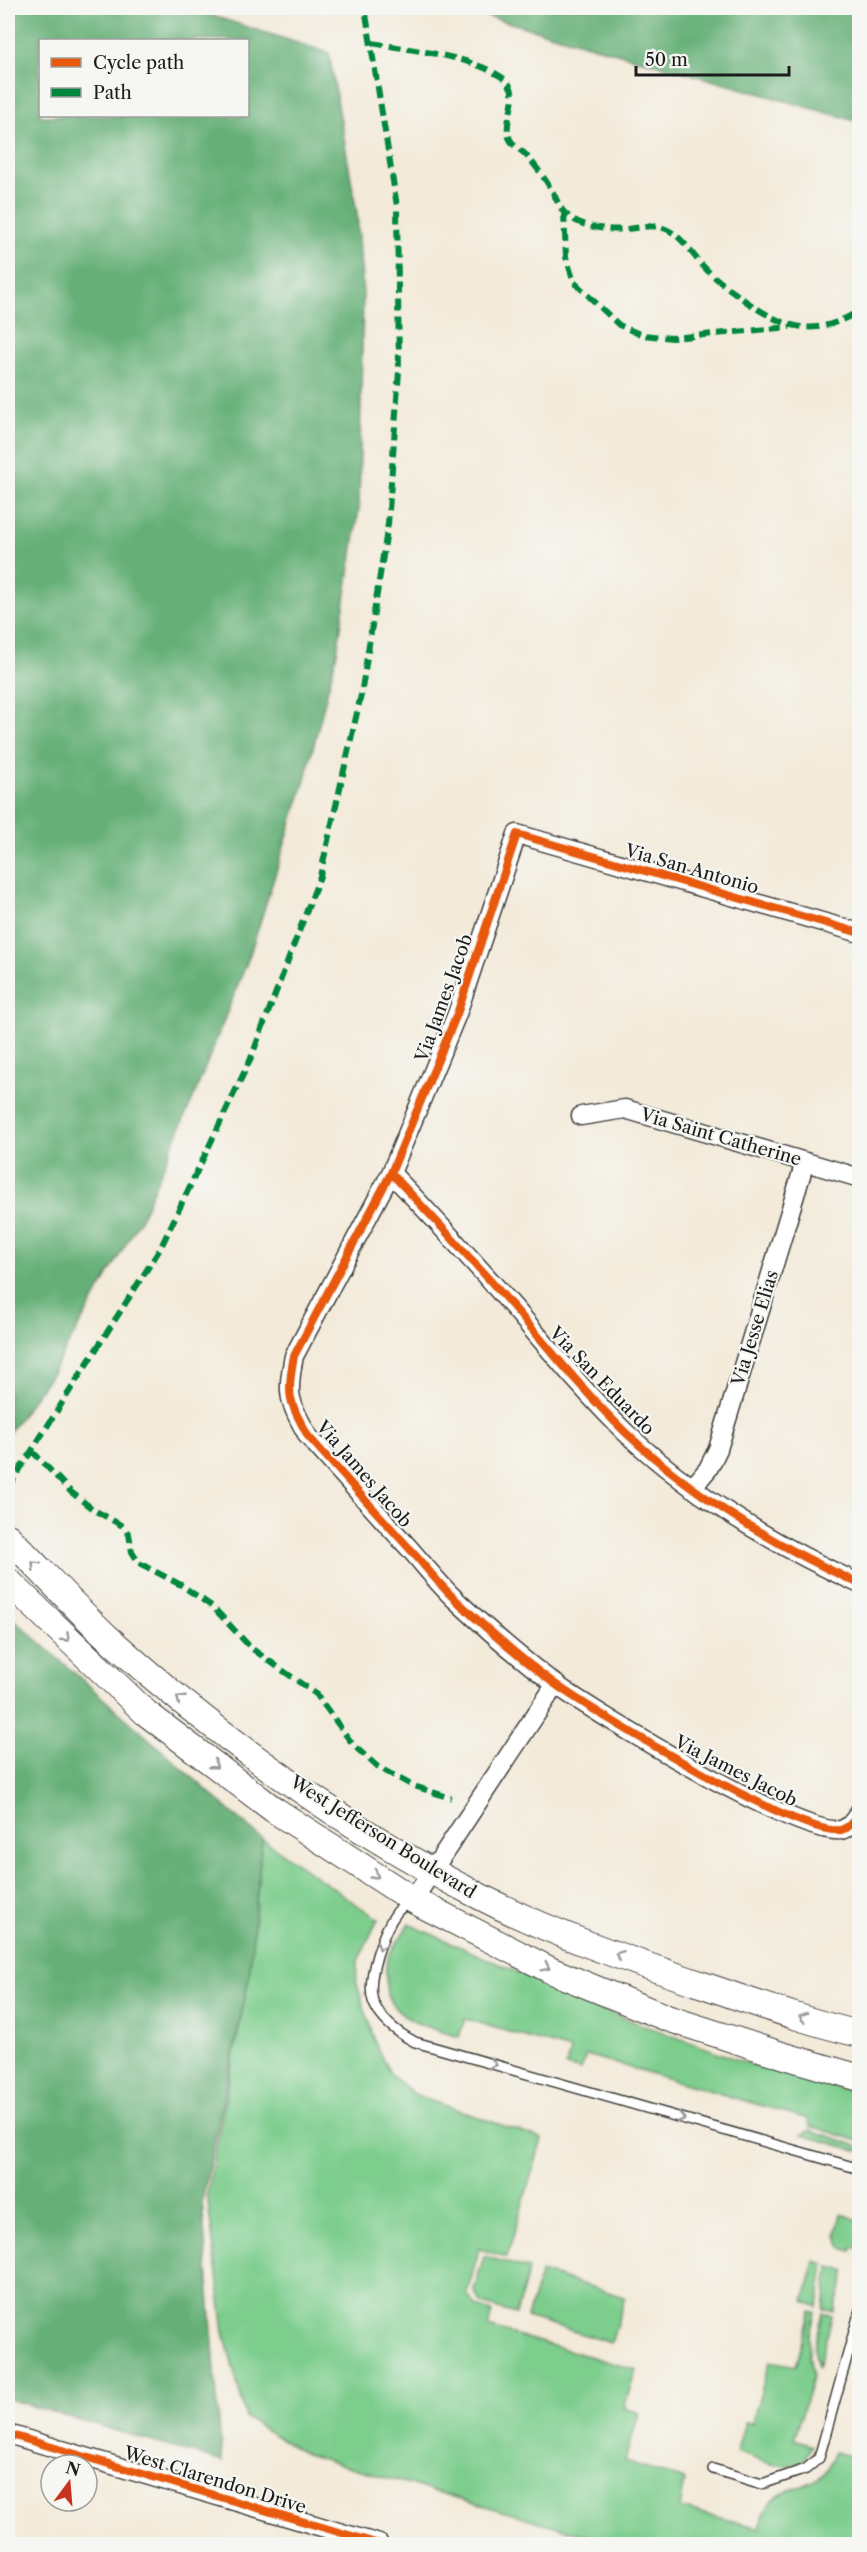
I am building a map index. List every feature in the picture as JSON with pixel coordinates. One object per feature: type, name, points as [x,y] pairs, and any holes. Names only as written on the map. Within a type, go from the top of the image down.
[{"type":"main road","name":"West Jefferson Boulevard","points":[[8,1537],[106,1636],[180,1699],[249,1753],[364,1830],[432,1871],[528,1920],[644,1965],[777,2010],[860,2034]]},
{"type":"main road","name":"West Jefferson Boulevard","points":[[8,1581],[146,1713],[273,1809],[413,1900],[552,1971],[667,2018],[860,2078]]},
{"type":"street","name":"Via San Antonio","points":[[517,834],[860,933]]},
{"type":"street","name":"Via James Jacob","points":[[517,834],[457,1014],[391,1173],[294,1356],[289,1381],[291,1404],[308,1436],[455,1600],[501,1641],[556,1684],[639,1737],[735,1790],[807,1824],[826,1830],[844,1829],[856,1819],[860,1811]]},
{"type":"street","name":"Via Saint Catherine","points":[[581,1116],[625,1108],[860,1178]]},
{"type":"street","name":"Via Jesse Elias","points":[[692,1488],[708,1469],[718,1449],[805,1162]]},
{"type":"street","name":"Via San Eduardo","points":[[391,1173],[458,1244],[552,1353],[625,1432],[692,1488],[759,1532],[860,1584]]},
{"type":"street","points":[[413,1900],[556,1684]]},
{"type":"street","name":"West Clarendon Drive","points":[[8,2434],[379,2544]]},
{"type":"lane","points":[[413,1900],[398,1911],[383,1938],[373,1974],[373,2000],[393,2030],[415,2043],[860,2169]]},
{"type":"lane","points":[[713,2469],[762,2484],[806,2469],[819,2458],[860,2310]]},
{"type":"green space","points":[[8,8],[189,8],[329,53],[357,213],[363,294],[359,508],[337,653],[305,780],[249,957],[194,1096],[141,1218],[53,1371],[8,1434]]},
{"type":"green space","points":[[458,8],[859,8],[859,122]]},
{"type":"green space","points":[[8,1614],[262,1839],[249,1977],[202,2201],[222,2462],[8,2399]]},
{"type":"green space","points":[[262,1839],[378,1919],[358,1961],[356,1981],[377,2048],[391,2075],[417,2096],[542,2139],[507,2257],[479,2249],[467,2294],[477,2307],[492,2312],[488,2327],[636,2370],[624,2408],[639,2413],[625,2461],[685,2480],[680,2508],[760,2528],[764,2512],[772,2500],[781,2493],[820,2477],[828,2467],[834,2452],[851,2456],[859,2426],[859,2544],[616,2544],[305,2454],[246,2418],[224,2332],[207,2194],[249,1977]]},
{"type":"green space","points":[[409,1924],[602,2010],[750,2064],[859,2093],[859,2141],[810,2126],[808,2119],[586,2055],[581,2070],[566,2066],[570,2050],[465,2019],[459,2037],[410,2020],[392,2004],[387,1993],[386,1969],[389,1956]]},
{"type":"green space","points":[[810,2130],[859,2146],[859,2151],[802,2135]]},
{"type":"green space","points":[[841,2214],[859,2220],[859,2249],[853,2247],[851,2251],[842,2248],[836,2233]]},
{"type":"green space","points":[[484,2256],[529,2269],[516,2314],[482,2304],[474,2290]]},
{"type":"green space","points":[[815,2261],[824,2264],[818,2307],[804,2301]]},
{"type":"green space","points":[[829,2267],[846,2271],[834,2312],[824,2309]]},
{"type":"green space","points":[[541,2272],[625,2297],[611,2343],[527,2317]]},
{"type":"green space","points":[[811,2311],[815,2312],[809,2355],[813,2377],[794,2439],[812,2445],[806,2456],[798,2463],[789,2465],[769,2463],[736,2452],[745,2422],[752,2423],[770,2361],[796,2366]]},
{"type":"green space","points":[[823,2313],[832,2317],[818,2368],[814,2348]]},
{"type":"marked path","points":[[8,1488],[160,1249],[251,1058],[320,876],[361,695],[388,524],[399,371],[397,206],[365,8]]},
{"type":"marked path","points":[[372,43],[455,58],[486,69],[507,82],[513,96],[508,126],[509,137],[540,172],[563,211],[576,221],[601,228],[654,226],[669,230],[680,238],[702,265],[724,285],[762,312],[789,324],[816,327],[844,319],[860,310]]},
{"type":"marked path","points":[[564,212],[566,257],[574,282],[619,325],[642,335],[672,338],[790,327]]},
{"type":"marked path","points":[[31,1450],[71,1492],[94,1510],[121,1525],[129,1534],[132,1552],[139,1563],[181,1585],[213,1607],[251,1648],[316,1694],[354,1746],[378,1767],[411,1785],[451,1798]]},
{"type":"cycle path","points":[[860,933],[517,834],[457,1014],[391,1173],[294,1356],[290,1380],[293,1406],[308,1436],[451,1596],[493,1634],[555,1684],[698,1771],[784,1814],[818,1827],[841,1830],[849,1825],[860,1811]]},
{"type":"cycle path","points":[[391,1173],[485,1275],[596,1403],[651,1455],[707,1498],[766,1536],[860,1584]]},
{"type":"cycle path","points":[[8,2434],[379,2544]]}]
